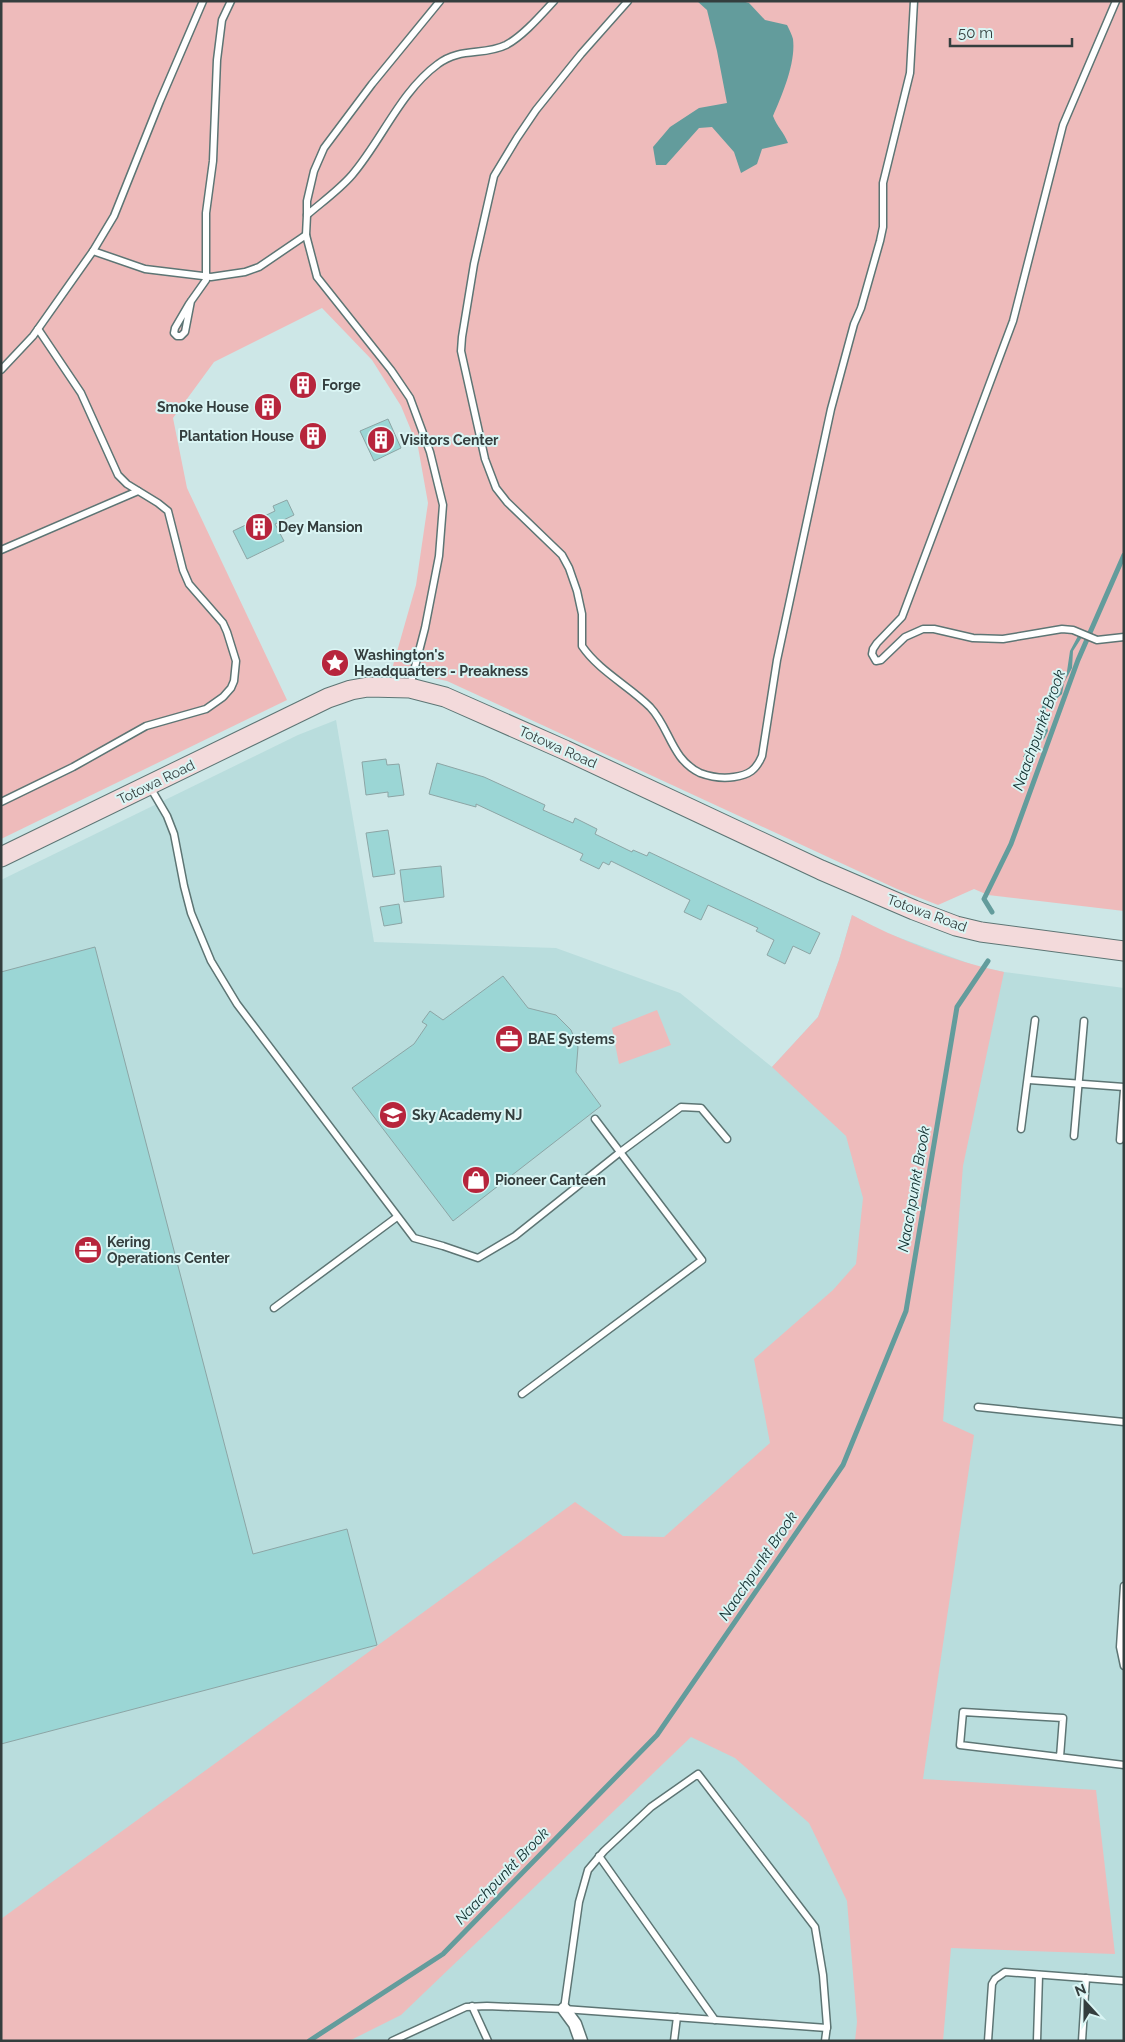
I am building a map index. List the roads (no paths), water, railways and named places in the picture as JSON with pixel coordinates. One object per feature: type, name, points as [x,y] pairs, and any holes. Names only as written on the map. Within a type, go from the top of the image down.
[{"type":"main road","name":"Totowa Road","points":[[1,858],[328,698],[351,690],[368,687],[410,688],[445,696],[821,870],[914,910],[981,932],[1124,951]]},
{"type":"street","points":[[564,2009],[575,2024],[581,2041]]},
{"type":"lane","points":[[1,370],[38,329],[93,251],[114,216],[160,101],[204,1]]},
{"type":"lane","points":[[191,301],[185,332],[181,336],[177,336],[174,333],[175,328],[191,301],[206,280],[206,213],[212,160],[219,40],[222,20],[231,1]]},
{"type":"lane","points":[[410,688],[425,628],[439,556],[442,505],[432,461],[410,398],[391,370],[317,277],[306,235],[308,201],[314,171],[324,148],[372,84],[440,1]]},
{"type":"lane","points":[[307,215],[340,188],[353,174],[408,95],[437,64],[458,53],[507,45],[534,22],[554,1]]},
{"type":"lane","points":[[628,1],[581,54],[536,110],[494,176],[474,264],[461,351],[485,459],[496,488],[507,502],[562,555],[570,568],[582,614],[582,646],[601,666],[651,709],[682,760],[694,770],[709,776],[725,778],[751,773],[757,767],[762,756],[777,660],[831,409],[854,324],[861,308],[880,241],[883,226],[883,183],[910,73],[914,1]]},
{"type":"lane","points":[[1116,1],[1063,125],[1013,321],[902,617],[877,643],[872,654],[876,661],[882,660],[905,636],[924,629],[934,629],[973,638],[1003,639],[1062,629],[1078,632],[1094,639],[1124,637]]},
{"type":"lane","points":[[93,251],[145,269],[205,277],[245,272],[259,267],[306,235]]},
{"type":"lane","points":[[1,802],[73,767],[141,728],[156,722],[206,709],[223,697],[231,688],[234,681],[236,661],[228,632],[189,584],[183,570],[168,511],[127,484],[118,475],[82,393],[38,329]]},
{"type":"lane","points":[[1,550],[138,491]]},
{"type":"lane","points":[[149,786],[167,816],[174,834],[191,913],[211,961],[237,1004],[414,1238],[478,1258],[515,1236],[619,1153],[681,1107],[701,1108],[727,1139]]},
{"type":"lane","points":[[1021,1129],[1029,1080],[1035,1020]]},
{"type":"lane","points":[[1074,1136],[1084,1021]]},
{"type":"lane","points":[[1029,1080],[1124,1088],[1120,1140]]},
{"type":"lane","points":[[522,1394],[702,1260],[595,1119]]},
{"type":"lane","points":[[274,1308],[397,1217]]},
{"type":"lane","points":[[978,1407],[1124,1422]]},
{"type":"lane","points":[[1124,1586],[1120,1632],[1121,1658],[1124,1666]]},
{"type":"lane","points":[[1060,1757],[1063,1718],[963,1712],[960,1745],[1124,1765]]},
{"type":"lane","points":[[564,2009],[579,1902],[588,1870],[651,1807],[698,1774],[815,1927],[823,1975],[827,2028],[825,2041]]},
{"type":"lane","points":[[600,1856],[715,2020]]},
{"type":"lane","points":[[988,2041],[992,1984],[995,1979],[1005,1972],[1124,1981]]},
{"type":"lane","points":[[1037,2041],[1039,1975]]},
{"type":"lane","points":[[1082,2041],[1086,1978]]},
{"type":"lane","points":[[392,2041],[472,2006],[564,2009],[827,2028]]},
{"type":"lane","points":[[472,2006],[488,2041]]},
{"type":"lane","points":[[674,2041],[677,2017]]},
{"type":"waterway","name":"Naachpunkt Brook","points":[[992,912],[984,899],[1011,844],[1078,660],[1124,555]]},
{"type":"waterway","name":"Naachpunkt Brook","points":[[309,2041],[443,1954],[657,1735],[843,1465],[906,1311],[957,1007],[988,961]]},
{"type":"place","name":"Forge","points":[[303,385]]},
{"type":"place","name":"Smoke House","points":[[268,407]]},
{"type":"place","name":"Plantation House","points":[[313,436]]},
{"type":"place","name":"Visitors Center","points":[[381,440]]},
{"type":"place","name":"Dey Mansion","points":[[259,527]]},
{"type":"place","name":"Washington's Headquarters - Preakness","points":[[335,663]]},
{"type":"place","name":"BAE Systems","points":[[509,1039]]},
{"type":"place","name":"Sky Academy NJ","points":[[393,1115]]},
{"type":"place","name":"Pioneer Canteen","points":[[476,1180]]},
{"type":"place","name":"Kering Operations Center","points":[[88,1250]]}]
